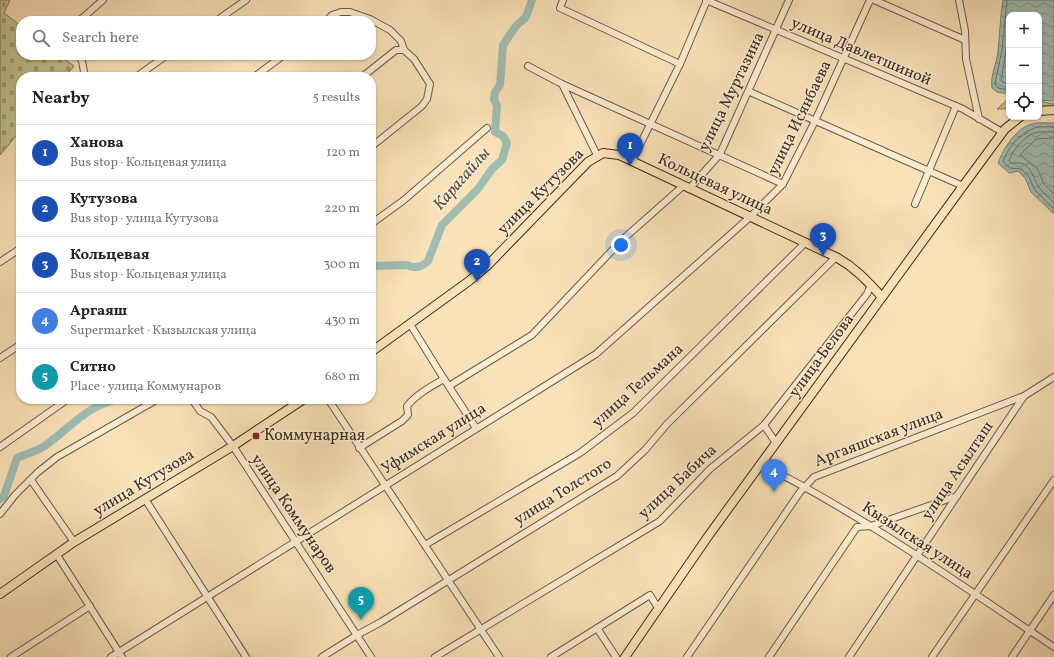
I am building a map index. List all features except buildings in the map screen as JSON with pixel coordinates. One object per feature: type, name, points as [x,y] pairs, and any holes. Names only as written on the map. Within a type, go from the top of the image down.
[{"type":"main road","points":[[1042,111],[1054,110]]},
{"type":"main road","name":"улица Белова","points":[[625,657],[658,608],[776,443],[1002,132],[1016,120]]},
{"type":"main road","name":"Кольцевая улица","points":[[597,155],[612,153],[632,160],[686,188],[806,242],[850,264],[865,277],[882,297]]},
{"type":"main road","name":"улица Кутузова","points":[[376,348],[487,266],[588,162],[597,155]]},
{"type":"main road","name":"улица Кутузова","points":[[0,594],[58,555],[74,542],[232,446],[296,404]]},
{"type":"street","points":[[84,16],[103,0]]},
{"type":"street","points":[[223,16],[246,0]]},
{"type":"street","points":[[563,0],[560,8],[680,64]]},
{"type":"street","points":[[632,160],[680,64],[707,0]]},
{"type":"street","name":"улица Давлетшиной","points":[[707,0],[956,106],[1002,132]]},
{"type":"street","name":"улица Муртазина","points":[[448,386],[532,335],[622,240],[686,188],[720,154],[750,92],[790,0]]},
{"type":"street","name":"улица Исянбаева","points":[[750,217],[783,184],[815,121],[870,0]]},
{"type":"street","points":[[874,0],[965,40]]},
{"type":"street","points":[[959,0],[965,40],[966,59],[979,119]]},
{"type":"street","points":[[331,16],[341,12],[350,12],[361,16]]},
{"type":"street","points":[[376,22],[390,30],[400,41],[404,50],[418,65],[430,84],[428,99],[422,106],[376,143]]},
{"type":"street","points":[[368,72],[396,50],[404,50]]},
{"type":"street","points":[[81,60],[84,72]]},
{"type":"street","points":[[143,72],[160,60]]},
{"type":"street","points":[[261,72],[277,60]]},
{"type":"street","name":"Кольцевая улица","points":[[528,66],[562,84],[720,154],[783,184]]},
{"type":"street","points":[[562,84],[597,155]]},
{"type":"street","points":[[750,92],[963,186]]},
{"type":"street","points":[[915,204],[930,172],[956,106]]},
{"type":"street","points":[[376,220],[404,200],[487,128]]},
{"type":"street","name":"Уфимская улица","points":[[111,657],[121,654],[208,597],[596,354],[750,217]]},
{"type":"street","name":"улица Тельмана","points":[[425,545],[580,453],[633,413],[806,242]]},
{"type":"street","points":[[0,262],[16,251]]},
{"type":"street","name":"улица Толстого","points":[[322,657],[617,476],[645,450],[667,424],[836,257]]},
{"type":"street","name":"улица Бабича","points":[[435,657],[660,521],[710,468],[764,424],[868,294],[871,285]]},
{"type":"street","points":[[410,324],[476,428]]},
{"type":"street","points":[[0,358],[16,347]]},
{"type":"street","name":"улица Асылташ","points":[[849,657],[1024,396],[1054,377]]},
{"type":"street","points":[[359,448],[402,421],[408,415],[407,406],[411,401],[427,388],[444,379]]},
{"type":"street","name":"Аргаяшская улица","points":[[688,657],[805,486],[814,476],[1024,396]]},
{"type":"street","points":[[0,447],[61,404]]},
{"type":"street","points":[[0,514],[15,495],[38,472],[57,457],[149,404]]},
{"type":"street","name":"улица Коммунаров","points":[[196,404],[200,410],[211,417],[232,446],[297,542],[371,657]]},
{"type":"street","points":[[331,404],[384,486],[425,545],[447,581],[499,657]]},
{"type":"street","points":[[764,424],[776,443]]},
{"type":"street","name":"Кызылская улица","points":[[761,464],[805,486],[871,526],[1054,647]]},
{"type":"street","points":[[31,480],[74,542]]},
{"type":"street","points":[[932,657],[1054,480]]},
{"type":"street","points":[[769,657],[857,527],[871,526],[957,496]]},
{"type":"street","points":[[145,499],[246,657]]},
{"type":"street","points":[[58,555],[121,654]]},
{"type":"street","points":[[551,657],[650,595],[658,608]]},
{"type":"street","points":[[1012,657],[1054,595]]},
{"type":"street","points":[[11,657],[90,606]]},
{"type":"street","points":[[597,628],[616,657]]},
{"type":"green space","points":[[0,0],[10,0],[4,13],[16,22],[16,60],[66,60],[74,66],[69,72],[16,72],[16,136],[0,155]]},
{"type":"green space","points":[[1006,101],[1006,109],[997,109]]},
{"type":"green space","points":[[1042,102],[1054,104],[1054,111],[1042,109]]},
{"type":"water","points":[[1003,0],[1054,0],[1054,101],[1042,100],[1042,12],[1006,12],[1006,94],[997,92],[992,88],[992,78],[998,51]]},
{"type":"water","points":[[1035,123],[1054,123],[1054,214],[1031,192],[1025,178],[1018,171],[1009,173],[998,163],[1011,140],[1026,126]]},
{"type":"waterway","name":"Карагайлы","points":[[376,266],[407,265],[416,267],[426,263],[442,225],[478,189],[492,169],[502,160],[507,143],[503,136],[495,132],[497,106],[494,99],[495,92],[500,85],[503,45],[516,26],[526,17],[532,0]]},
{"type":"waterway","name":"Карагайлы","points":[[0,499],[4,496],[17,458],[43,447],[79,418],[103,404]]},
{"type":"place","name":"Ханова","points":[[630,166]]},
{"type":"place","name":"Кольцевая","points":[[823,256]]},
{"type":"place","name":"Кутузова","points":[[477,282]]},
{"type":"place","name":"Коммунарная","points":[[256,436]]},
{"type":"place","name":"Аргаяш","points":[[774,492]]},
{"type":"place","name":"Ситно","points":[[361,620]]}]
